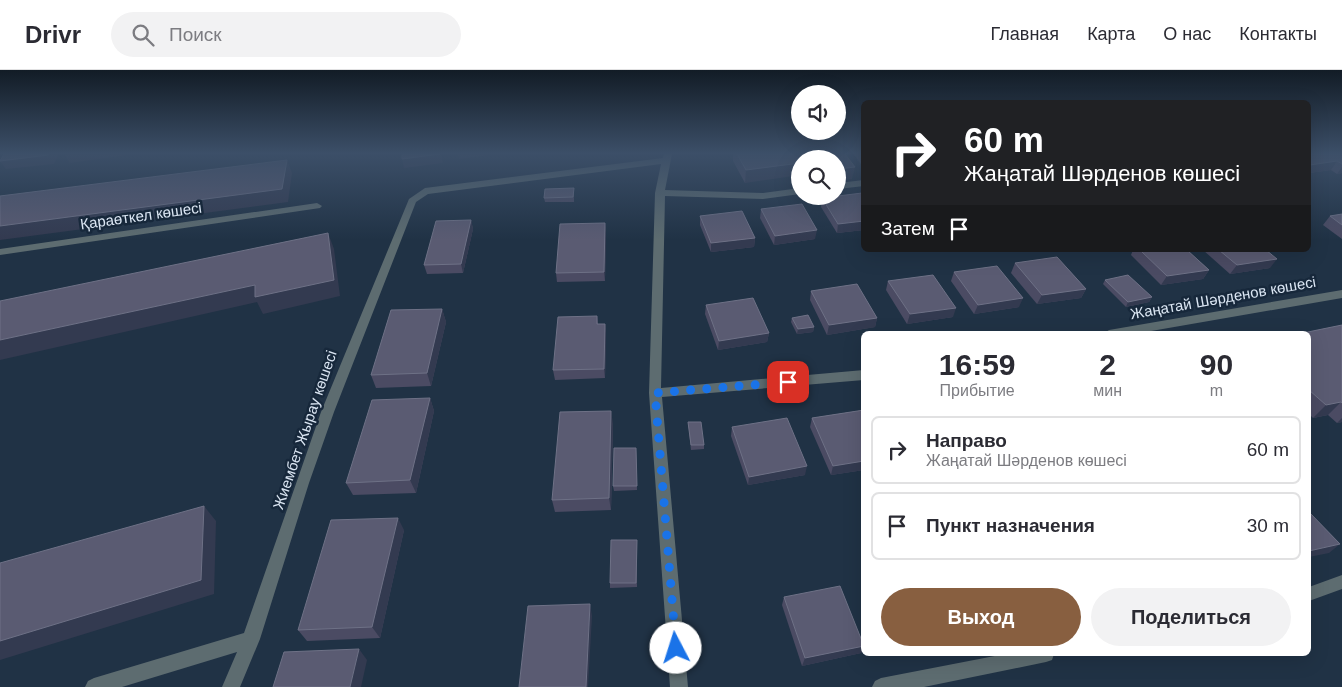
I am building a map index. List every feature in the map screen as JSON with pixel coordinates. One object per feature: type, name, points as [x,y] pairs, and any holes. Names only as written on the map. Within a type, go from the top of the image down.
[{"type":"street","name":"Жиембет Жырау көшесі","points":[[231,687],[252,639],[302,484],[356,334],[412,201],[424,191],[483,183]]},
{"type":"street","points":[[662,183],[660,193],[655,393],[679,687]]},
{"type":"street","points":[[846,185],[861,183]]},
{"type":"street","points":[[660,193],[763,196],[791,192]]},
{"type":"street","name":"Қараөткел көшесі","points":[[0,252],[317,206]]},
{"type":"street","name":"Жаңатай Шәрденов көшесі","points":[[1126,331],[1342,294]]},
{"type":"street","points":[[655,393],[861,375]]},
{"type":"street","points":[[1311,593],[1342,582]]},
{"type":"street","points":[[94,687],[252,639]]},
{"type":"street","points":[[881,687],[1036,656]]},
{"type":"building","points":[[105,183],[283,183],[282,189],[0,226],[0,196]]},
{"type":"building","points":[[574,188],[573,197],[544,198],[545,189]]},
{"type":"building","points":[[861,193],[861,221],[838,224],[826,205],[846,205],[846,195]]},
{"type":"building","points":[[803,205],[817,230],[775,236],[761,209]]},
{"type":"building","points":[[742,211],[755,238],[711,243],[700,216]]},
{"type":"building","points":[[1342,214],[1342,225],[1330,216]]},
{"type":"building","points":[[471,220],[461,264],[424,265],[436,221]]},
{"type":"building","points":[[605,223],[604,272],[556,273],[560,224]]},
{"type":"building","points":[[328,233],[334,280],[255,297],[255,285],[0,340],[0,301]]},
{"type":"building","points":[[1142,252],[1189,252],[1209,270],[1167,276]]},
{"type":"building","points":[[1221,252],[1268,252],[1277,259],[1237,265]]},
{"type":"building","points":[[1057,257],[1086,289],[1042,295],[1015,263]]},
{"type":"building","points":[[997,266],[1023,298],[978,305],[954,272]]},
{"type":"building","points":[[933,275],[956,308],[910,314],[888,281]]},
{"type":"building","points":[[1128,275],[1152,297],[1128,302],[1105,280]]},
{"type":"building","points":[[857,284],[877,318],[829,325],[811,291]]},
{"type":"building","points":[[753,298],[769,333],[719,341],[706,305]]},
{"type":"building","points":[[442,309],[427,373],[371,375],[391,310]]},
{"type":"building","points":[[808,315],[814,327],[798,329],[792,318]]},
{"type":"building","points":[[597,316],[597,324],[605,324],[604,369],[553,370],[558,317]]},
{"type":"building","points":[[1342,325],[1342,403],[1326,405],[1311,392],[1311,331]]},
{"type":"building","points":[[430,398],[410,480],[346,483],[372,400]]},
{"type":"building","points":[[861,410],[861,461],[833,466],[812,418]]},
{"type":"building","points":[[611,411],[609,498],[552,500],[560,412]]},
{"type":"building","points":[[787,418],[807,466],[749,477],[732,427]]},
{"type":"building","points":[[688,422],[701,422],[704,445],[691,445]]},
{"type":"building","points":[[614,448],[636,448],[637,486],[613,486]]},
{"type":"building","points":[[204,506],[201,580],[0,641],[0,563]]},
{"type":"building","points":[[1311,514],[1340,544],[1311,551]]},
{"type":"building","points":[[398,518],[372,627],[298,630],[331,520]]},
{"type":"building","points":[[611,540],[637,540],[636,583],[610,583]]},
{"type":"building","points":[[840,586],[861,638],[861,647],[805,658],[784,597]]},
{"type":"building","points":[[590,604],[586,687],[519,687],[528,606]]},
{"type":"building","points":[[359,649],[350,687],[273,687],[284,652]]},
{"type":"route","points":[[676,648],[655,393],[788,382]]}]
